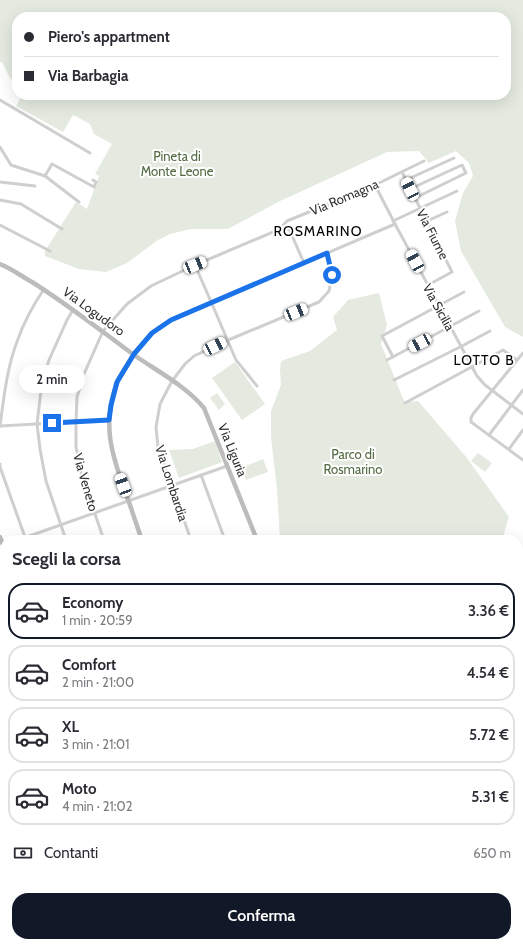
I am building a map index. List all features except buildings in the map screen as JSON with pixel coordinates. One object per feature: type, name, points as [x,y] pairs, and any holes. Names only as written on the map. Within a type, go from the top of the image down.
[{"type":"street","points":[[0,100],[90,153]]},
{"type":"street","points":[[0,147],[11,165],[45,176],[79,202]]},
{"type":"street","points":[[406,180],[454,158]]},
{"type":"street","name":"Via Romagna","points":[[103,331],[127,304],[151,286],[195,265],[280,229],[287,221],[375,185],[424,161]]},
{"type":"street","points":[[45,176],[52,164],[94,187],[96,182],[93,180]]},
{"type":"street","points":[[410,189],[462,165],[466,173],[415,198]]},
{"type":"street","name":"Via Fiume","points":[[402,172],[452,272],[428,286]]},
{"type":"street","points":[[0,182],[35,186]]},
{"type":"street","name":"Via Sicilia","points":[[375,185],[477,376],[484,385],[523,414]]},
{"type":"street","points":[[140,535],[115,463],[110,442],[109,420],[117,382],[134,354],[152,333],[171,320],[394,223],[420,208],[457,191]]},
{"type":"street","points":[[0,200],[20,204],[62,229]]},
{"type":"street","points":[[427,221],[447,212]]},
{"type":"street","points":[[0,225],[50,251]]},
{"type":"street","points":[[284,225],[290,231],[304,263]]},
{"type":"street","name":"Via Lombardia","points":[[189,535],[158,447],[156,427],[160,404],[172,380],[185,364],[194,356],[228,340],[319,302],[329,292],[332,275],[327,253]]},
{"type":"street","name":"Via Logudoro","points":[[0,264],[44,290],[172,380]]},
{"type":"street","points":[[195,265],[236,360],[258,386]]},
{"type":"street","points":[[44,290],[35,304],[18,338],[7,378],[0,426],[109,420]]},
{"type":"street","points":[[393,357],[382,336],[464,292]]},
{"type":"street","points":[[64,535],[46,481],[37,424],[42,382],[49,360],[73,310]]},
{"type":"street","points":[[387,360],[479,311]]},
{"type":"street","name":"Via Veneto","points":[[102,535],[82,477],[76,448],[76,422],[77,397],[84,374],[103,331]]},
{"type":"street","points":[[394,380],[490,331]]},
{"type":"street","points":[[405,402],[503,350],[517,360]]},
{"type":"street","points":[[523,353],[471,418],[471,422],[523,460]]},
{"type":"street","name":"Via Liguria","points":[[172,380],[198,400],[204,408],[255,535]]},
{"type":"street","points":[[489,435],[523,390]]},
{"type":"street","points":[[508,449],[523,430]]},
{"type":"street","points":[[0,466],[24,535]]},
{"type":"street","points":[[35,535],[228,466]]},
{"type":"street","points":[[201,475],[223,535]]},
{"type":"green space","name":"Pineta di Monte Leone","points":[[0,0],[523,0],[523,337],[505,327],[461,251],[455,221],[463,193],[473,176],[469,163],[456,151],[429,163],[419,151],[387,152],[278,202],[228,229],[191,229],[170,234],[158,240],[127,263],[106,272],[79,269],[45,256],[45,251],[76,202],[87,209],[99,176],[95,174],[112,144],[94,134],[90,124],[73,115],[63,132],[16,106],[19,100],[511,100],[511,12],[12,12],[12,80],[2,62],[0,62]]},
{"type":"green space","name":"Parco di Rosmarino","points":[[379,293],[387,325],[381,344],[405,402],[418,401],[467,458],[509,517],[504,535],[280,535],[277,489],[271,437],[271,411],[281,385],[281,361],[310,351],[337,330],[333,317],[348,300]]},
{"type":"green space","points":[[235,362],[265,404],[242,420],[212,378]]},
{"type":"green space","points":[[217,393],[225,404],[219,410],[210,398]]},
{"type":"green space","points":[[215,441],[222,462],[179,478],[169,450],[193,449]]},
{"type":"green space","points":[[478,453],[492,463],[485,472],[471,461]]},
{"type":"green space","points":[[263,459],[268,472],[246,480],[241,468]]},
{"type":"district","name":"ROSMARINO","points":[[318,231]]},
{"type":"district","name":"LOTTO B","points":[[484,360]]},
{"type":"route","points":[[52,423],[109,420],[117,382],[134,354],[152,333],[171,320],[327,253],[332,275]]}]
